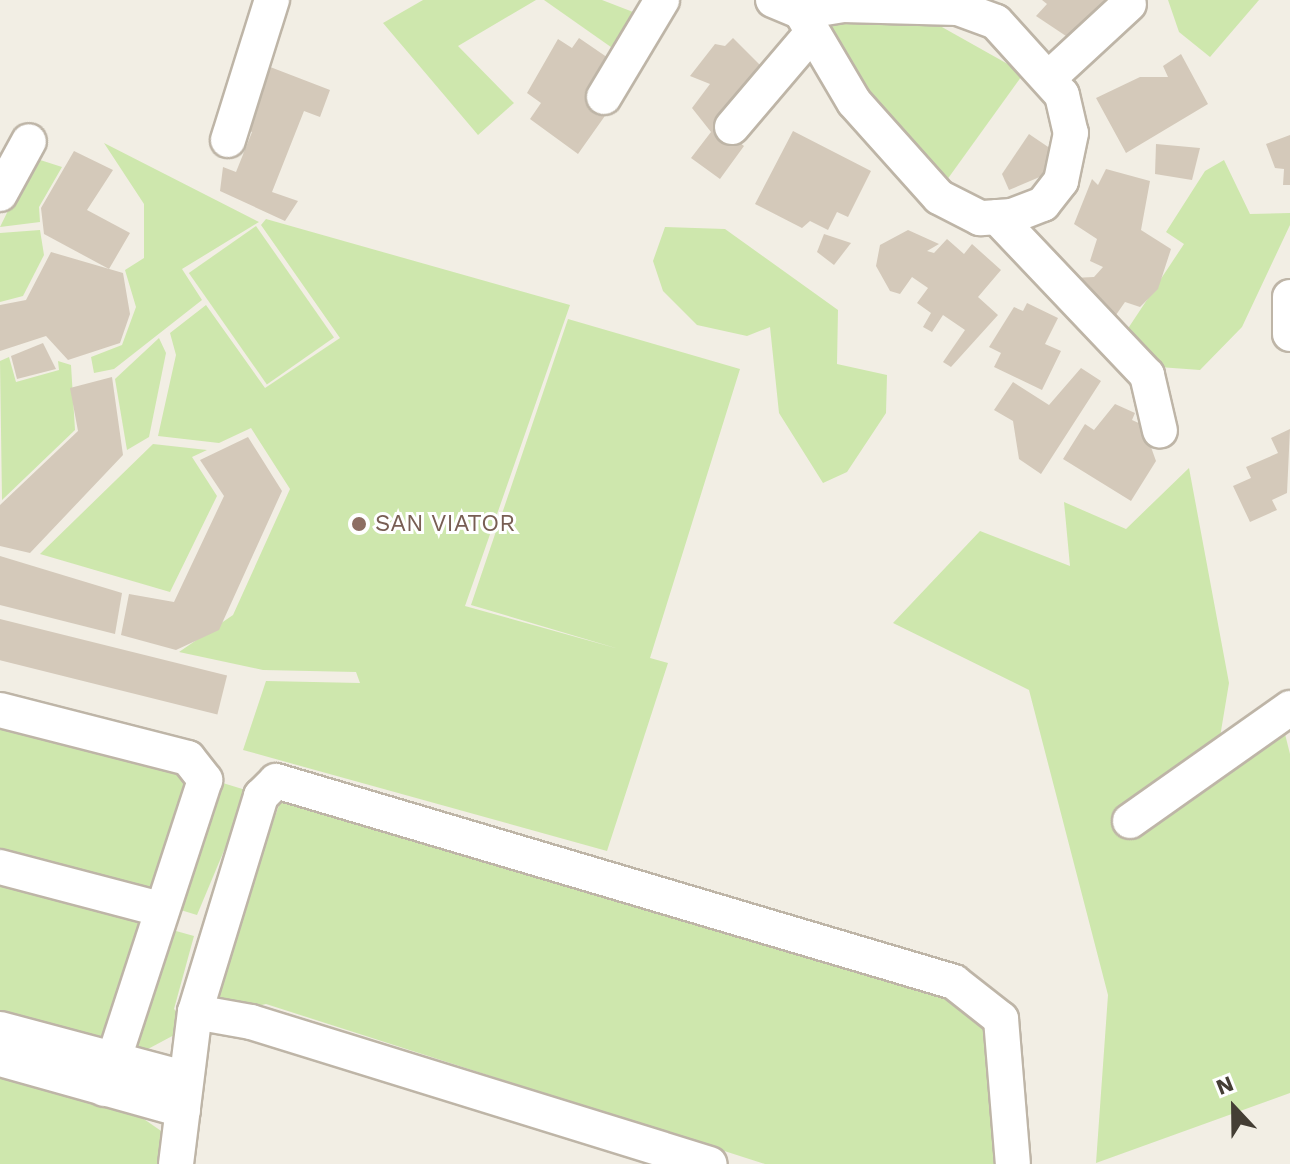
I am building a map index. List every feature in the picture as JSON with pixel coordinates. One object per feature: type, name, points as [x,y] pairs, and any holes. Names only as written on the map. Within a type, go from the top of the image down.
[{"type":"street","points":[[228,140],[272,0]]},
{"type":"street","points":[[604,97],[662,0]]},
{"type":"street","points":[[732,127],[795,15],[844,2],[958,8],[996,22],[1051,76],[1071,133],[1061,181],[1043,204],[997,217],[980,218],[939,197],[854,102],[795,15]]},
{"type":"street","points":[[1051,76],[1129,4]]},
{"type":"street","points":[[0,194],[29,141]]},
{"type":"street","points":[[997,217],[1147,375],[1160,431]]},
{"type":"street","points":[[1290,297],[1290,334]]},
{"type":"street","points":[[1130,821],[1290,708]]},
{"type":"street","points":[[0,710],[188,758],[205,780],[160,909],[108,1076]]},
{"type":"street","points":[[176,1164],[195,1012],[261,796],[276,781],[954,982],[1001,1019],[1013,1164]]},
{"type":"street","points":[[0,867],[160,909]]},
{"type":"street","points":[[195,1012],[251,1022],[709,1164]]},
{"type":"street","points":[[0,1029],[108,1076]]},
{"type":"street","points":[[0,1059],[108,1076],[183,1094]]},
{"type":"green space","points":[[423,0],[536,0],[458,46],[514,103],[478,135],[383,23]]},
{"type":"green space","points":[[544,0],[602,0],[646,17],[618,52]]},
{"type":"green space","points":[[1168,0],[1259,0],[1210,57],[1179,32]]},
{"type":"green space","points":[[864,19],[933,22],[1024,73],[944,184],[865,100],[826,26]]},
{"type":"green space","points":[[104,143],[259,222],[182,269],[202,300],[114,369],[94,373],[91,357],[122,345],[136,307],[125,270],[144,258],[144,204]]},
{"type":"green space","points":[[34,158],[62,167],[39,207],[40,222],[0,227]]},
{"type":"green space","points":[[1224,160],[1250,214],[1290,213],[1290,225],[1242,327],[1200,370],[1159,367],[1127,330],[1184,244],[1166,232],[1205,171]]},
{"type":"green space","points":[[266,219],[570,305],[465,606],[619,649],[471,605],[568,319],[740,369],[650,658],[668,663],[607,851],[243,750],[266,681],[360,683],[356,672],[263,670],[179,652],[233,615],[290,489],[251,428],[219,443],[158,436],[176,355],[170,333],[206,305],[265,388],[340,338],[261,225]]},
{"type":"green space","points":[[256,226],[334,337],[267,384],[189,273]]},
{"type":"green space","points":[[665,227],[725,229],[838,310],[837,364],[887,375],[886,413],[847,472],[823,483],[779,413],[770,327],[747,336],[697,325],[663,291],[653,261]]},
{"type":"green space","points":[[40,230],[44,255],[23,296],[0,302],[0,233]]},
{"type":"green space","points":[[159,338],[166,353],[149,437],[127,450],[115,379]]},
{"type":"green space","points":[[9,357],[16,382],[59,370],[58,361],[71,365],[75,430],[2,500],[0,361]]},
{"type":"green space","points":[[153,444],[207,450],[192,457],[217,496],[170,592],[40,554]]},
{"type":"green space","points":[[1189,468],[1229,683],[1219,743],[1284,730],[1290,754],[1290,1093],[1096,1163],[1108,995],[1029,690],[893,623],[980,531],[1070,566],[1064,502],[1126,529]]},
{"type":"green space","points":[[0,715],[249,791],[197,915],[0,855]]},
{"type":"green space","points":[[281,800],[984,1011],[1001,1164],[765,1164],[266,1004],[230,1012],[209,993]]},
{"type":"green space","points":[[0,882],[194,936],[174,1009],[191,1026],[133,1057],[0,1016]]},
{"type":"green space","points":[[0,1066],[115,1099],[177,1142],[170,1164],[0,1164]]},
{"type":"building","points":[[1042,0],[1111,0],[1075,42],[1036,16],[1047,4]]},
{"type":"building","points":[[579,38],[614,62],[607,113],[578,154],[530,119],[541,103],[527,93],[558,39],[572,48]]},
{"type":"building","points":[[733,38],[762,67],[718,126],[744,146],[720,179],[691,158],[711,132],[692,108],[710,84],[690,76],[715,44],[725,46]]},
{"type":"building","points":[[1181,54],[1208,104],[1126,153],[1096,98],[1140,77],[1168,77],[1163,66]]},
{"type":"building","points":[[265,65],[330,90],[320,117],[304,111],[272,192],[298,201],[285,221],[220,191],[223,167],[236,172],[252,132],[240,128]]},
{"type":"building","points":[[793,131],[871,171],[848,217],[837,212],[828,230],[810,221],[802,228],[755,204]]},
{"type":"building","points":[[1029,134],[1057,153],[1042,176],[1009,190],[1002,174]]},
{"type":"building","points":[[1290,135],[1290,185],[1283,185],[1284,169],[1275,168],[1266,144]]},
{"type":"building","points":[[1156,144],[1200,148],[1192,180],[1155,174]]},
{"type":"building","points":[[74,151],[113,170],[87,210],[130,233],[109,269],[44,234],[41,208]]},
{"type":"building","points":[[1106,169],[1150,181],[1141,230],[1171,249],[1158,289],[1140,307],[1125,302],[1109,325],[1073,278],[1094,277],[1103,267],[1090,261],[1097,239],[1074,224],[1092,179],[1098,185]]},
{"type":"building","points":[[908,230],[939,244],[927,251],[934,253],[947,239],[964,254],[972,244],[1001,270],[978,297],[998,315],[951,367],[943,362],[965,330],[943,315],[932,332],[923,327],[931,313],[917,303],[928,288],[912,277],[900,294],[890,291],[876,266],[880,245]]},
{"type":"building","points":[[824,234],[851,243],[834,265],[817,252]]},
{"type":"building","points":[[51,252],[123,273],[130,314],[120,343],[68,360],[46,336],[0,351],[0,305],[26,300]]},
{"type":"building","points":[[1027,303],[1058,318],[1045,344],[1061,351],[1042,390],[994,367],[1001,353],[989,347],[1014,307],[1023,311]]},
{"type":"building","points":[[43,343],[56,369],[17,379],[11,356]]},
{"type":"building","points":[[1081,368],[1101,381],[1041,474],[1019,459],[1013,421],[994,410],[1013,382],[1049,405]]},
{"type":"building","points":[[112,377],[123,455],[30,553],[0,546],[0,505],[78,431],[70,388]]},
{"type":"building","points":[[1115,404],[1135,413],[1132,420],[1143,425],[1156,461],[1131,501],[1063,459],[1085,424],[1094,430]]},
{"type":"building","points":[[1290,429],[1287,493],[1272,500],[1277,510],[1250,522],[1233,486],[1251,478],[1246,467],[1278,453],[1271,438]]},
{"type":"building","points":[[248,437],[282,491],[219,630],[176,650],[121,635],[129,594],[174,602],[224,496],[200,460]]},
{"type":"building","points":[[0,556],[122,593],[115,634],[0,605]]},
{"type":"building","points":[[0,619],[227,676],[217,714],[0,660]]},
{"type":"place","name":"SAN VIATOR","points":[[359,524]]}]
